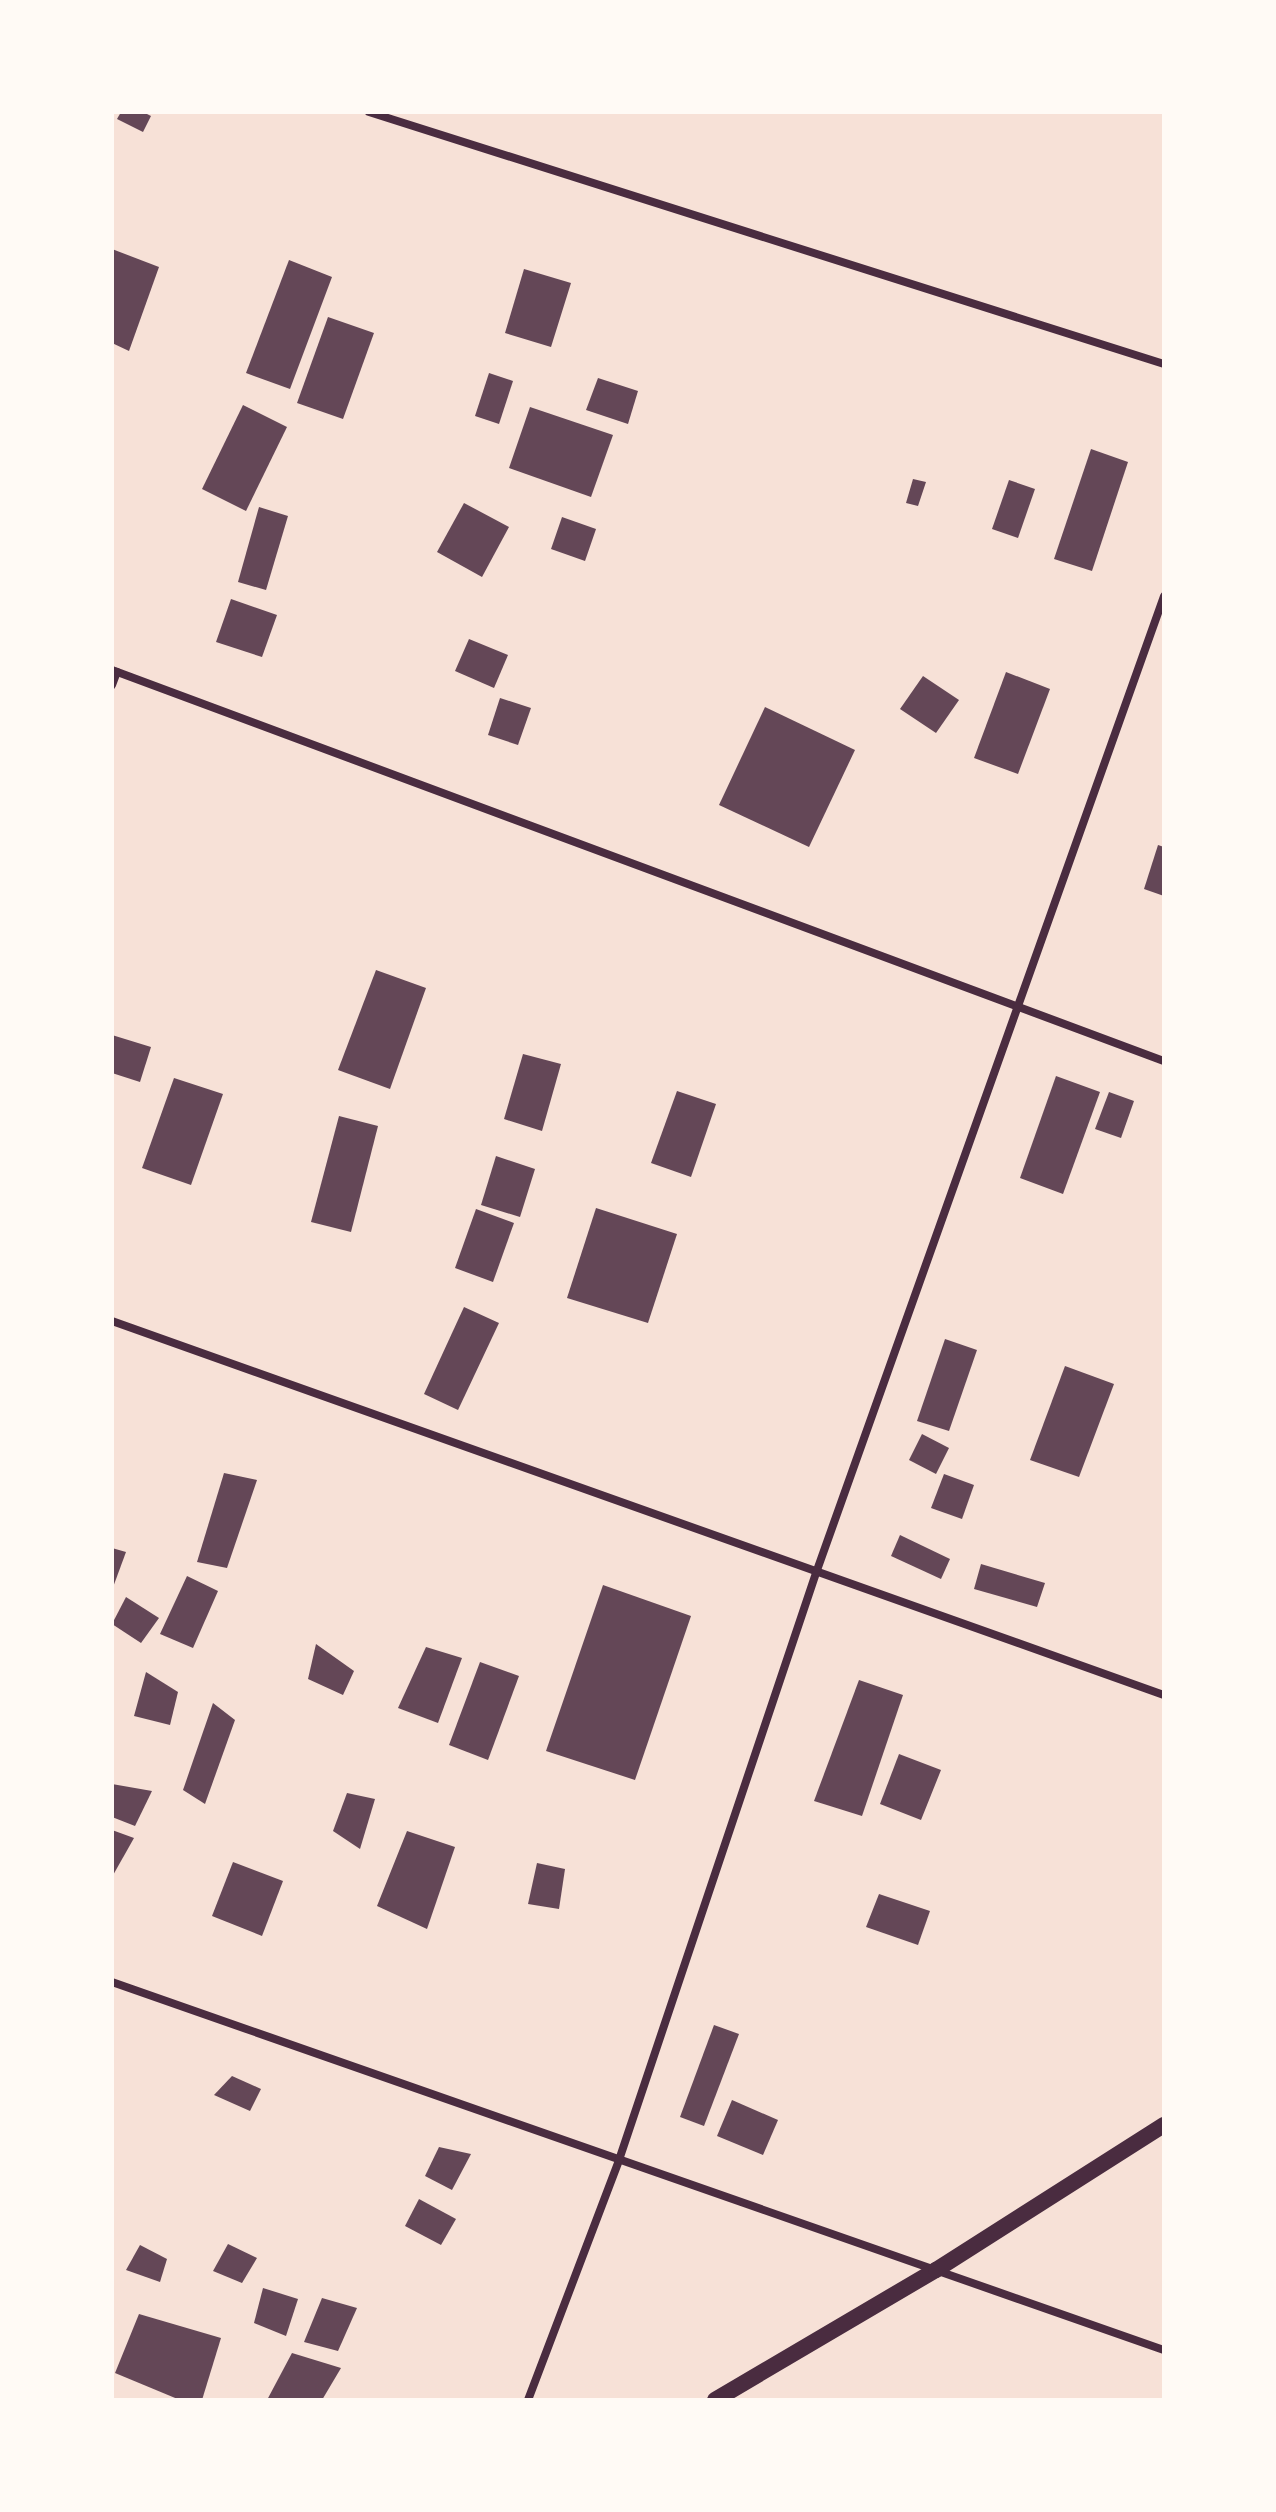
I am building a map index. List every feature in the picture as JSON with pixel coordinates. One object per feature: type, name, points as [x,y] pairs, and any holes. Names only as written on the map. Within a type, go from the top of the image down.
[{"type":"main road","points":[[715,2400],[936,2270],[1164,2125]]},
{"type":"street","points":[[369,112],[1164,364]]},
{"type":"street","points":[[528,2400],[619,2160],[816,1573],[1164,596]]},
{"type":"street","points":[[112,685],[115,671],[1164,1061]]},
{"type":"street","points":[[112,1321],[1164,1695]]},
{"type":"street","points":[[112,1982],[1164,2350]]},
{"type":"building","points":[[121,112],[143,112],[151,116],[143,132],[117,119]]},
{"type":"building","points":[[112,249],[159,267],[129,351],[112,343]]},
{"type":"building","points":[[289,260],[332,277],[290,389],[246,373]]},
{"type":"building","points":[[524,269],[571,283],[551,347],[505,333]]},
{"type":"building","points":[[328,317],[374,333],[343,419],[297,403]]},
{"type":"building","points":[[489,373],[513,381],[499,424],[475,416]]},
{"type":"building","points":[[598,378],[638,391],[628,424],[586,410]]},
{"type":"building","points":[[243,405],[287,427],[246,511],[202,489]]},
{"type":"building","points":[[530,407],[613,435],[591,497],[509,468]]},
{"type":"building","points":[[1091,449],[1128,462],[1092,571],[1054,559]]},
{"type":"building","points":[[913,479],[926,482],[918,506],[906,503]]},
{"type":"building","points":[[1009,480],[1035,489],[1018,538],[992,529]]},
{"type":"building","points":[[464,503],[509,527],[482,577],[437,552]]},
{"type":"building","points":[[259,507],[288,516],[266,590],[238,582]]},
{"type":"building","points":[[562,517],[596,529],[585,561],[551,549]]},
{"type":"building","points":[[231,599],[277,615],[262,657],[216,642]]},
{"type":"building","points":[[469,639],[508,655],[494,688],[455,671]]},
{"type":"building","points":[[1006,672],[1050,689],[1018,774],[974,758]]},
{"type":"building","points":[[923,676],[959,700],[936,733],[900,709]]},
{"type":"building","points":[[500,698],[531,708],[518,745],[488,735]]},
{"type":"building","points":[[765,707],[855,750],[809,847],[719,805]]},
{"type":"building","points":[[1158,845],[1164,847],[1164,896],[1144,889]]},
{"type":"building","points":[[376,970],[426,988],[390,1089],[338,1070]]},
{"type":"building","points":[[112,1035],[151,1047],[140,1082],[112,1073]]},
{"type":"building","points":[[523,1054],[561,1064],[542,1131],[504,1119]]},
{"type":"building","points":[[1056,1076],[1100,1092],[1063,1194],[1020,1178]]},
{"type":"building","points":[[174,1078],[223,1094],[191,1185],[142,1168]]},
{"type":"building","points":[[677,1091],[716,1104],[691,1177],[651,1163]]},
{"type":"building","points":[[1109,1092],[1134,1101],[1121,1138],[1095,1129]]},
{"type":"building","points":[[339,1116],[378,1126],[351,1232],[311,1222]]},
{"type":"building","points":[[496,1156],[535,1169],[520,1217],[481,1205]]},
{"type":"building","points":[[596,1208],[677,1234],[648,1323],[567,1298]]},
{"type":"building","points":[[476,1209],[514,1223],[493,1282],[455,1268]]},
{"type":"building","points":[[464,1307],[499,1323],[458,1410],[424,1394]]},
{"type":"building","points":[[945,1339],[977,1350],[949,1431],[917,1421]]},
{"type":"building","points":[[1065,1366],[1114,1384],[1079,1477],[1030,1460]]},
{"type":"building","points":[[922,1434],[949,1448],[936,1474],[909,1460]]},
{"type":"building","points":[[224,1473],[257,1480],[227,1568],[197,1562]]},
{"type":"building","points":[[944,1474],[974,1485],[962,1519],[931,1508]]},
{"type":"building","points":[[900,1535],[950,1559],[941,1579],[891,1556]]},
{"type":"building","points":[[112,1548],[126,1552],[112,1590]]},
{"type":"building","points":[[981,1564],[1045,1583],[1037,1607],[974,1589]]},
{"type":"building","points":[[187,1576],[218,1591],[193,1648],[160,1634]]},
{"type":"building","points":[[603,1585],[691,1616],[635,1780],[546,1751]]},
{"type":"building","points":[[126,1597],[159,1618],[141,1643],[112,1624]]},
{"type":"building","points":[[316,1644],[354,1671],[343,1695],[308,1679]]},
{"type":"building","points":[[426,1647],[462,1658],[438,1723],[398,1708]]},
{"type":"building","points":[[480,1662],[519,1676],[488,1760],[449,1745]]},
{"type":"building","points":[[146,1672],[178,1692],[170,1725],[134,1716]]},
{"type":"building","points":[[859,1680],[903,1695],[862,1816],[814,1801]]},
{"type":"building","points":[[213,1703],[235,1720],[205,1804],[183,1790]]},
{"type":"building","points":[[899,1754],[941,1770],[921,1820],[880,1804]]},
{"type":"building","points":[[112,1784],[152,1791],[135,1826],[112,1817]]},
{"type":"building","points":[[347,1793],[375,1799],[360,1849],[333,1831]]},
{"type":"building","points":[[112,1830],[134,1838],[112,1877]]},
{"type":"building","points":[[407,1831],[455,1847],[427,1929],[377,1906]]},
{"type":"building","points":[[233,1862],[283,1881],[262,1936],[212,1916]]},
{"type":"building","points":[[537,1863],[565,1869],[559,1909],[528,1904]]},
{"type":"building","points":[[879,1894],[930,1911],[918,1945],[866,1927]]},
{"type":"building","points":[[714,2025],[739,2034],[704,2126],[680,2117]]},
{"type":"building","points":[[232,2076],[261,2089],[250,2111],[214,2095]]},
{"type":"building","points":[[732,2100],[778,2120],[763,2155],[717,2136]]},
{"type":"building","points":[[439,2147],[471,2154],[452,2190],[425,2176]]},
{"type":"building","points":[[419,2199],[456,2219],[441,2245],[405,2226]]},
{"type":"building","points":[[228,2244],[257,2258],[242,2283],[213,2271]]},
{"type":"building","points":[[140,2245],[167,2259],[160,2282],[126,2270]]},
{"type":"building","points":[[263,2288],[298,2299],[286,2336],[254,2323]]},
{"type":"building","points":[[322,2298],[357,2308],[338,2351],[304,2342]]},
{"type":"building","points":[[139,2314],[221,2338],[202,2400],[180,2400],[115,2373]]},
{"type":"building","points":[[292,2353],[341,2368],[322,2400],[267,2400]]}]
